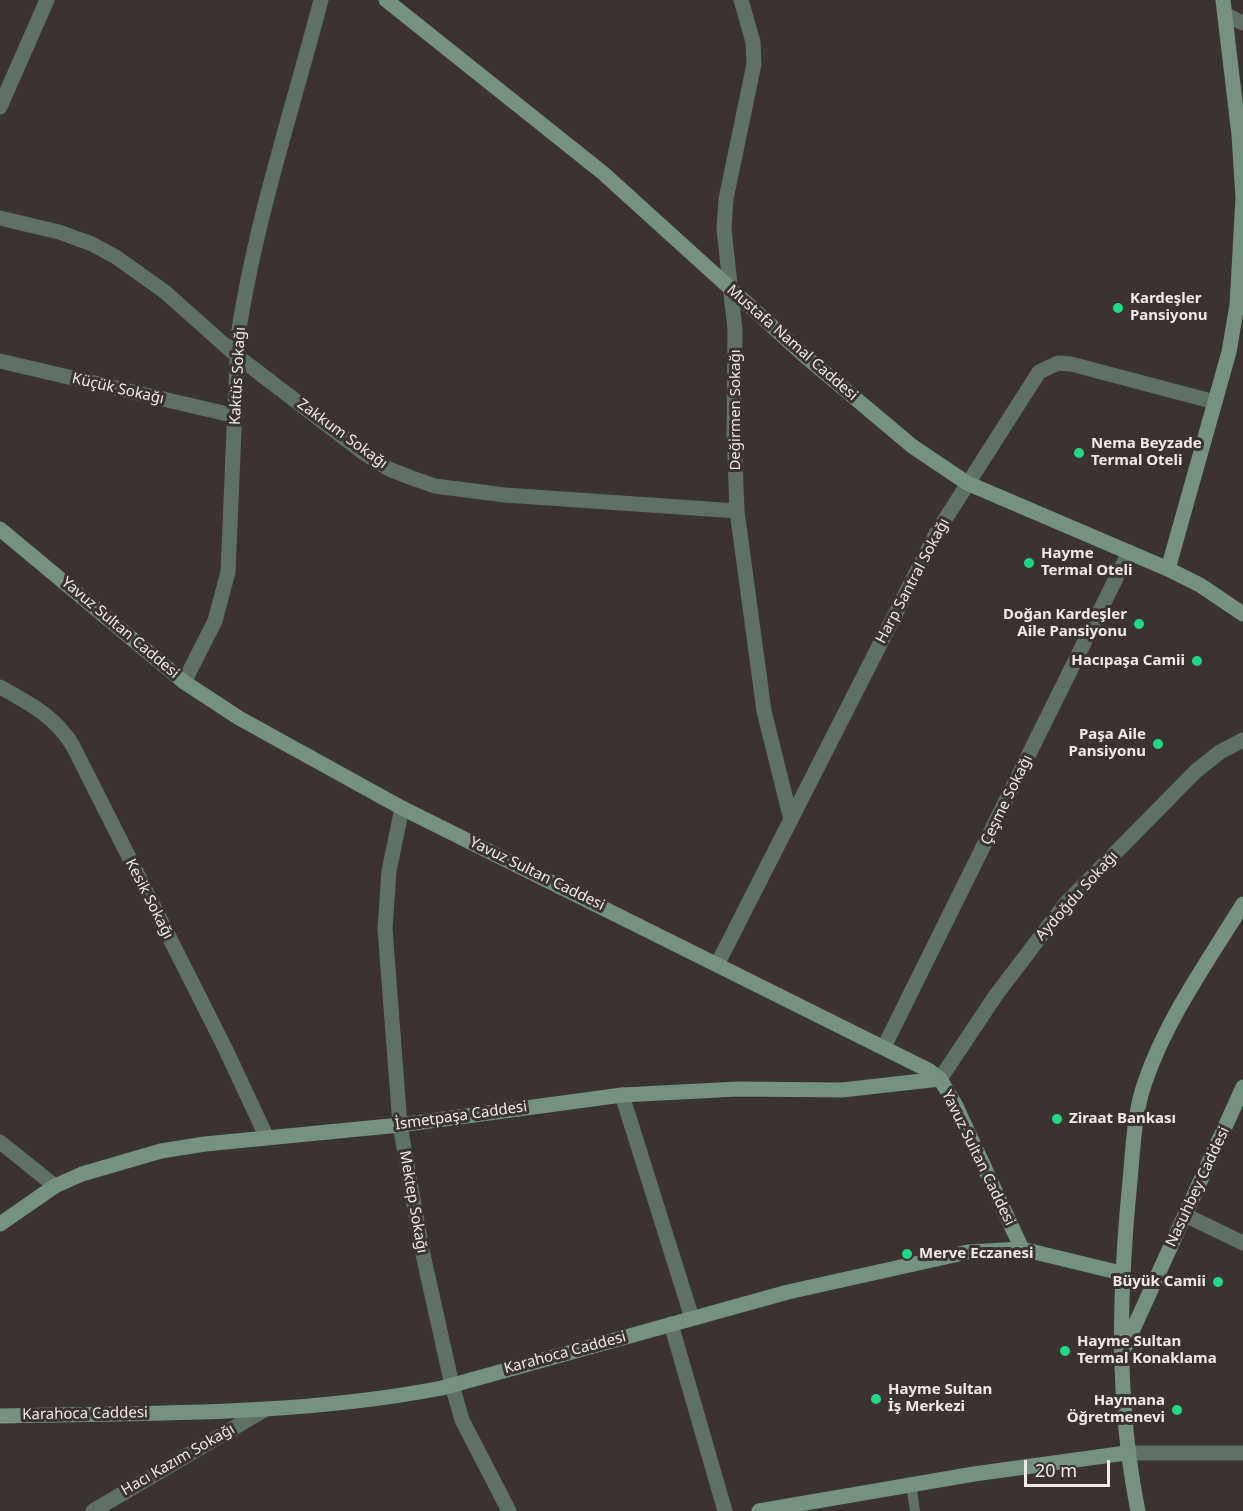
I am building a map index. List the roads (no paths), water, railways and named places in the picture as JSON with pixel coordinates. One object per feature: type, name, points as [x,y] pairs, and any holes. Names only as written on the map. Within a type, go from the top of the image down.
[{"type":"street","points":[[0,107],[47,0]]},
{"type":"street","name":"Kaktüs Sokağı","points":[[184,682],[215,621],[228,572],[237,356],[242,313],[261,228],[321,0]]},
{"type":"street","name":"Mustafa Namal Caddesi","points":[[386,0],[603,173],[732,291],[912,446],[967,483],[1168,569],[1200,585],[1243,614]]},
{"type":"street","name":"Değirmen Sokağı","points":[[741,0],[753,42],[754,64],[726,199],[725,254],[732,291],[736,365],[734,431],[737,511],[764,711],[791,820]]},
{"type":"street","points":[[1224,7],[1243,23]]},
{"type":"street","points":[[1168,569],[1229,352],[1237,305],[1241,254],[1241,167],[1224,7]]},
{"type":"street","name":"Zakkum Sokağı","points":[[0,218],[59,232],[92,244],[116,257],[165,292],[237,356],[364,453],[389,469],[435,486],[504,495],[737,511]]},
{"type":"street","name":"Küçük Sokağı","points":[[0,361],[236,416]]},
{"type":"street","name":"Harp Santral Sokağı","points":[[718,963],[916,572],[967,483],[1039,372],[1058,363],[1215,402]]},
{"type":"street","name":"Yavuz Sultan Caddesi","points":[[0,529],[184,682],[239,718],[402,808],[916,1062],[940,1079],[955,1104],[1022,1249]]},
{"type":"street","name":"Çeşme Sokağı","points":[[884,1047],[1129,552]]},
{"type":"street","name":"Kesik Sokağı","points":[[0,687],[48,716],[63,730],[73,746],[226,1050],[267,1138]]},
{"type":"street","name":"Aydoğdu Sokağı","points":[[940,1079],[996,994],[1066,903],[1197,771],[1220,752],[1243,740]]},
{"type":"street","name":"Mektep Sokağı","points":[[402,808],[389,871],[385,929],[400,1125],[422,1250],[452,1385],[462,1420],[509,1511]]},
{"type":"street","points":[[1137,1511],[1126,1453],[1121,1273],[1136,1118],[1143,1085],[1155,1055],[1176,1014],[1243,904]]},
{"type":"street","name":"İsmetpaşa Caddesi","points":[[0,1224],[55,1186],[113,1164],[161,1151],[400,1125],[622,1095],[738,1089],[842,1090],[940,1079]]},
{"type":"street","name":"Nasuhbey Caddesi","points":[[1122,1352],[1243,1088]]},
{"type":"street","points":[[622,1095],[692,1318]]},
{"type":"street","points":[[0,1142],[55,1186]]},
{"type":"street","points":[[1185,1215],[1243,1243]]},
{"type":"street","name":"Karahoca Caddesi","points":[[0,1416],[264,1410],[335,1405],[452,1385],[788,1292],[968,1252],[1022,1249],[1121,1273]]},
{"type":"street","points":[[671,1324],[725,1511]]},
{"type":"street","name":"Hacı Kazım Sokağı","points":[[93,1511],[115,1505],[264,1410]]},
{"type":"street","points":[[759,1511],[911,1484],[1126,1453],[1243,1453]]},
{"type":"lane","points":[[911,1484],[915,1511]]},
{"type":"place","name":"Kardeşler Pansiyonu","points":[[1118,308]]},
{"type":"place","name":"Nema Beyzade Termal Oteli","points":[[1079,453]]},
{"type":"place","name":"Hayme Termal Oteli","points":[[1029,563]]},
{"type":"place","name":"Doğan Kardeşler Aile Pansiyonu","points":[[1139,624]]},
{"type":"place","name":"Hacıpaşa Camii","points":[[1197,661]]},
{"type":"place","name":"Paşa Aile Pansiyonu","points":[[1158,744]]},
{"type":"place","name":"Ziraat Bankası","points":[[1057,1119]]},
{"type":"place","name":"Merve Eczanesi","points":[[907,1254]]},
{"type":"place","name":"Büyük Camii","points":[[1218,1282]]},
{"type":"place","name":"Hayme Sultan Termal Konaklama","points":[[1065,1351]]},
{"type":"place","name":"Hayme Sultan İş Merkezi","points":[[876,1399]]},
{"type":"place","name":"Haymana Öğretmenevi","points":[[1177,1410]]}]
